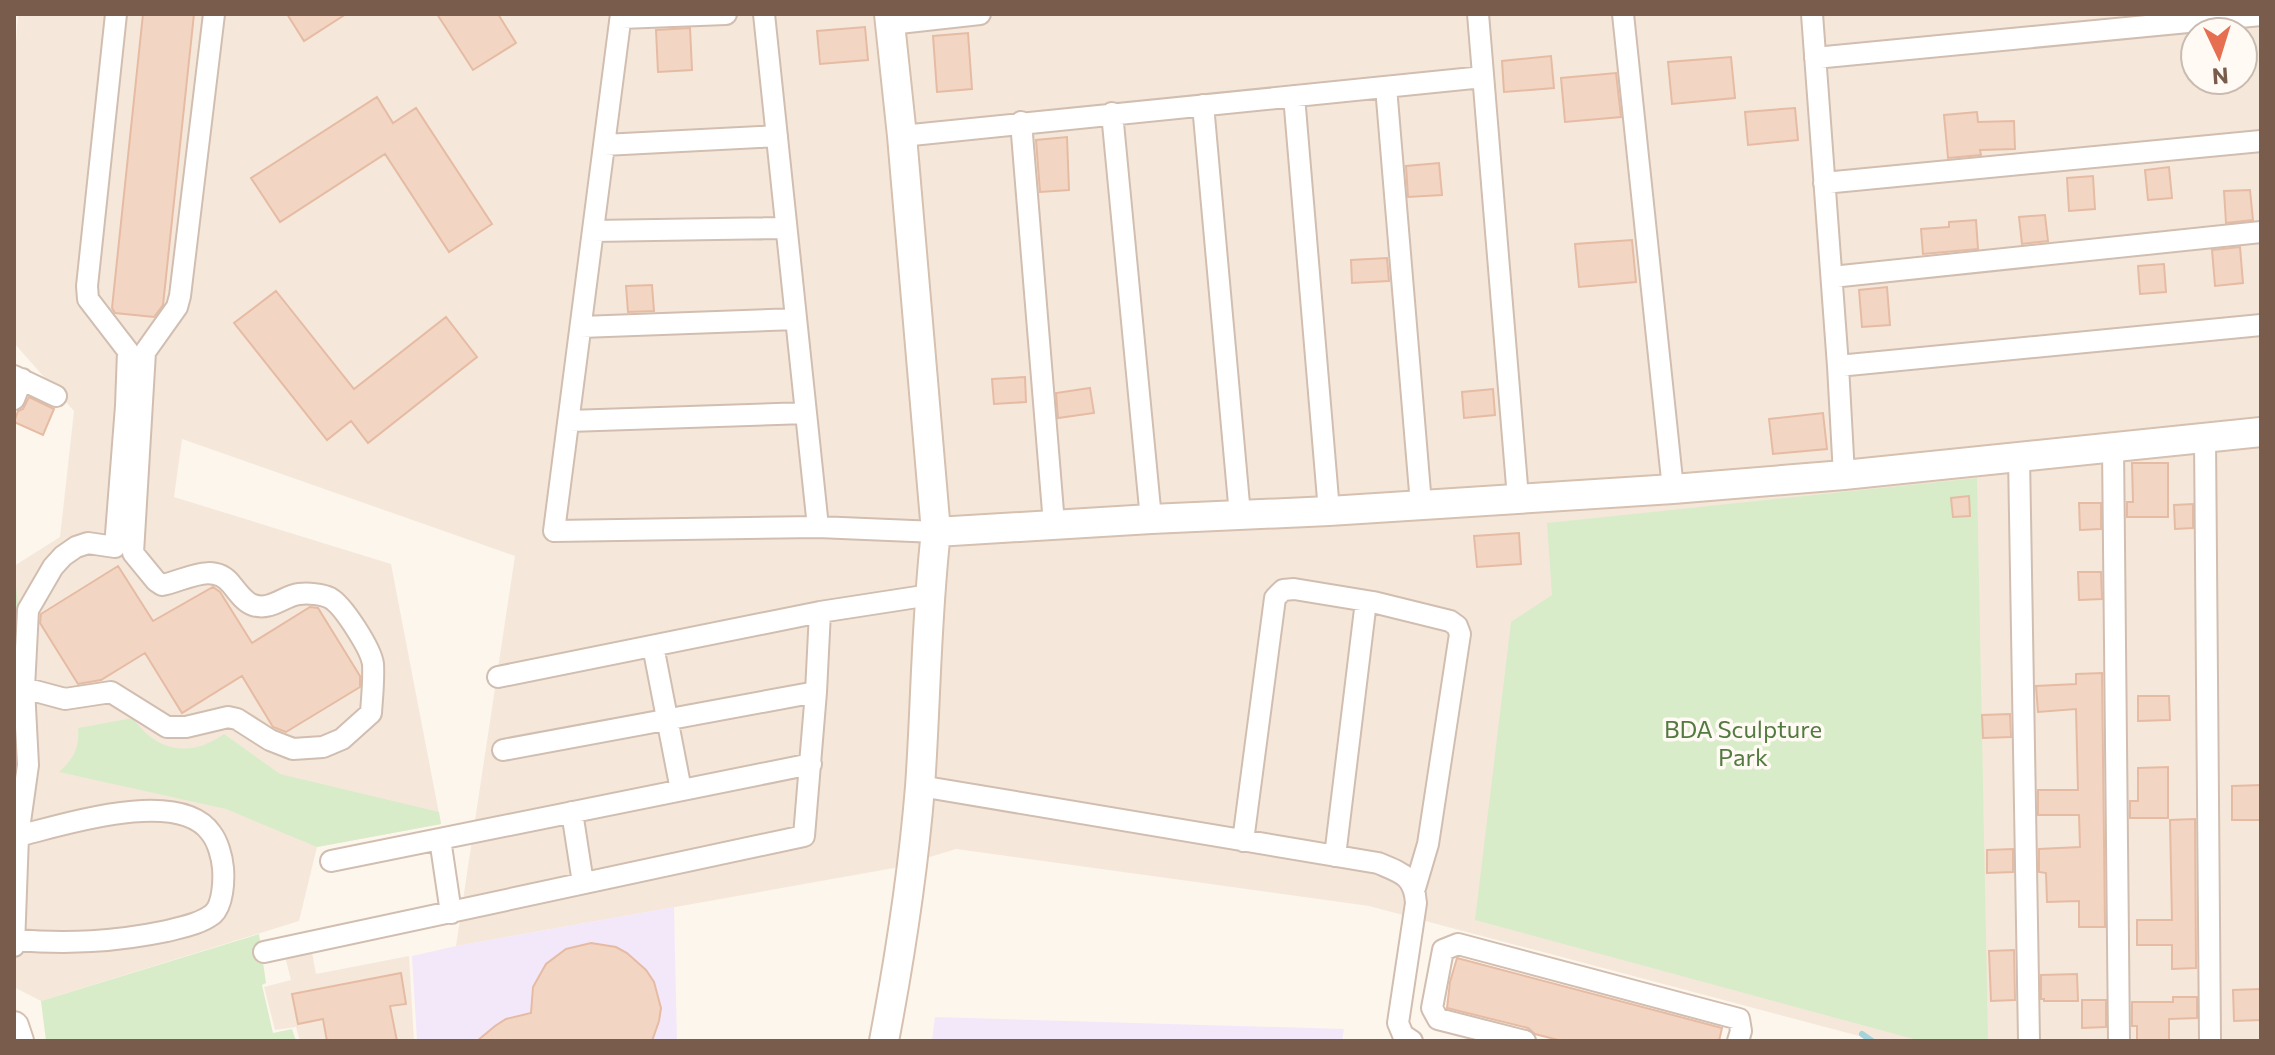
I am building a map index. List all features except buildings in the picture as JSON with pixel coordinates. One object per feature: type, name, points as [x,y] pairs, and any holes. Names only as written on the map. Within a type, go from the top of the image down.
[{"type":"street","points":[[116,14],[87,286],[88,299],[128,351],[135,400]]},
{"type":"street","points":[[14,946],[18,836],[28,765],[24,688],[28,610],[53,567],[63,556],[88,543],[115,547],[125,518],[135,400],[145,352],[177,307],[180,296],[214,14]]},
{"type":"street","points":[[726,14],[621,16],[554,531],[818,527],[936,532],[1329,511],[1844,475],[2261,432]]},
{"type":"street","points":[[764,14],[818,527]]},
{"type":"street","points":[[884,1041],[912,873],[936,532],[889,19],[980,14]]},
{"type":"street","points":[[1478,14],[1518,498]]},
{"type":"street","points":[[1623,14],[1673,489]]},
{"type":"street","points":[[1812,14],[1844,475]]},
{"type":"street","points":[[1815,58],[2261,15]]},
{"type":"street","points":[[902,136],[1483,77]]},
{"type":"street","points":[[1386,87],[1421,504]]},
{"type":"street","points":[[1294,96],[1329,511]]},
{"type":"street","points":[[1203,105],[1240,515]]},
{"type":"street","points":[[1112,113],[1151,519]]},
{"type":"street","points":[[1021,122],[1054,524]]},
{"type":"street","points":[[604,145],[777,136]]},
{"type":"street","points":[[1824,183],[2261,141]]},
{"type":"street","points":[[593,231],[786,228]]},
{"type":"street","points":[[1832,277],[2261,232]]},
{"type":"street","points":[[581,327],[796,319]]},
{"type":"street","points":[[1838,366],[2261,325]]},
{"type":"street","points":[[14,399],[18,378],[56,396]]},
{"type":"street","points":[[569,421],[806,413]]},
{"type":"street","points":[[2205,438],[2210,1041]]},
{"type":"street","points":[[2113,446],[2119,1041]]},
{"type":"street","points":[[2019,456],[2029,1041]]},
{"type":"street","points":[[24,688],[65,699],[111,692],[167,727],[186,727],[228,717],[237,719],[270,740],[293,749],[323,747],[342,739],[371,713],[373,661],[345,611],[329,597],[297,594],[271,606],[252,605],[227,579],[213,574],[196,574],[162,585],[133,553],[125,518]]},
{"type":"street","points":[[498,677],[820,612],[931,583]]},
{"type":"street","points":[[1243,841],[1275,598],[1283,590],[1294,589],[1366,601],[1450,621],[1457,626],[1460,634],[1428,844],[1415,888],[1416,903],[1398,1023],[1403,1035],[1412,1041]]},
{"type":"street","points":[[1335,856],[1366,601]]},
{"type":"street","points":[[264,952],[804,836],[820,612]]},
{"type":"street","points":[[653,646],[681,790]]},
{"type":"street","points":[[503,750],[816,692]]},
{"type":"street","points":[[331,861],[811,764]]},
{"type":"street","points":[[920,786],[1378,863],[1405,875],[1415,888]]},
{"type":"street","points":[[15,940],[102,942],[183,927],[217,911],[223,870],[211,832],[193,819],[159,810],[90,817],[18,836]]},
{"type":"street","points":[[572,812],[583,883]]},
{"type":"street","points":[[440,839],[451,913]]},
{"type":"street","points":[[1525,1041],[1438,1019],[1432,1008],[1443,950],[1458,944],[1739,1019],[1741,1031],[1738,1041]]},
{"type":"shaded area","points":[[18,14],[2261,14],[2261,1041],[1878,1041],[1369,906],[956,849],[894,868],[456,946],[515,556],[182,439],[174,497],[391,564],[441,824],[317,847],[299,921],[41,1001],[14,987],[14,566],[60,537],[74,411],[14,343],[14,72]]},
{"type":"shaded area","points":[[674,907],[677,1041],[417,1041],[412,956]]},
{"type":"shaded area","points":[[311,947],[316,974],[409,956],[414,1041],[300,1041],[296,1027],[275,1030],[264,987],[291,980],[284,953]]},
{"type":"shaded area","points":[[935,1017],[1344,1029],[1342,1041],[932,1041]]},
{"type":"green space","name":"BDA Sculpture Park","points":[[1977,478],[1988,1041],[1921,1041],[1475,920],[1511,622],[1552,595],[1547,523]]},
{"type":"green space","points":[[14,571],[29,693],[14,703]]},
{"type":"green space","points":[[133,718],[152,738],[163,744],[187,748],[212,742],[224,734],[280,774],[439,812],[441,824],[317,847],[226,809],[59,772],[74,753],[78,728]]},
{"type":"green space","points":[[259,934],[266,983],[262,985],[273,1033],[292,1029],[296,1041],[46,1041],[41,1001]]},
{"type":"waterway","points":[[1862,1034],[1872,1041]]}]
